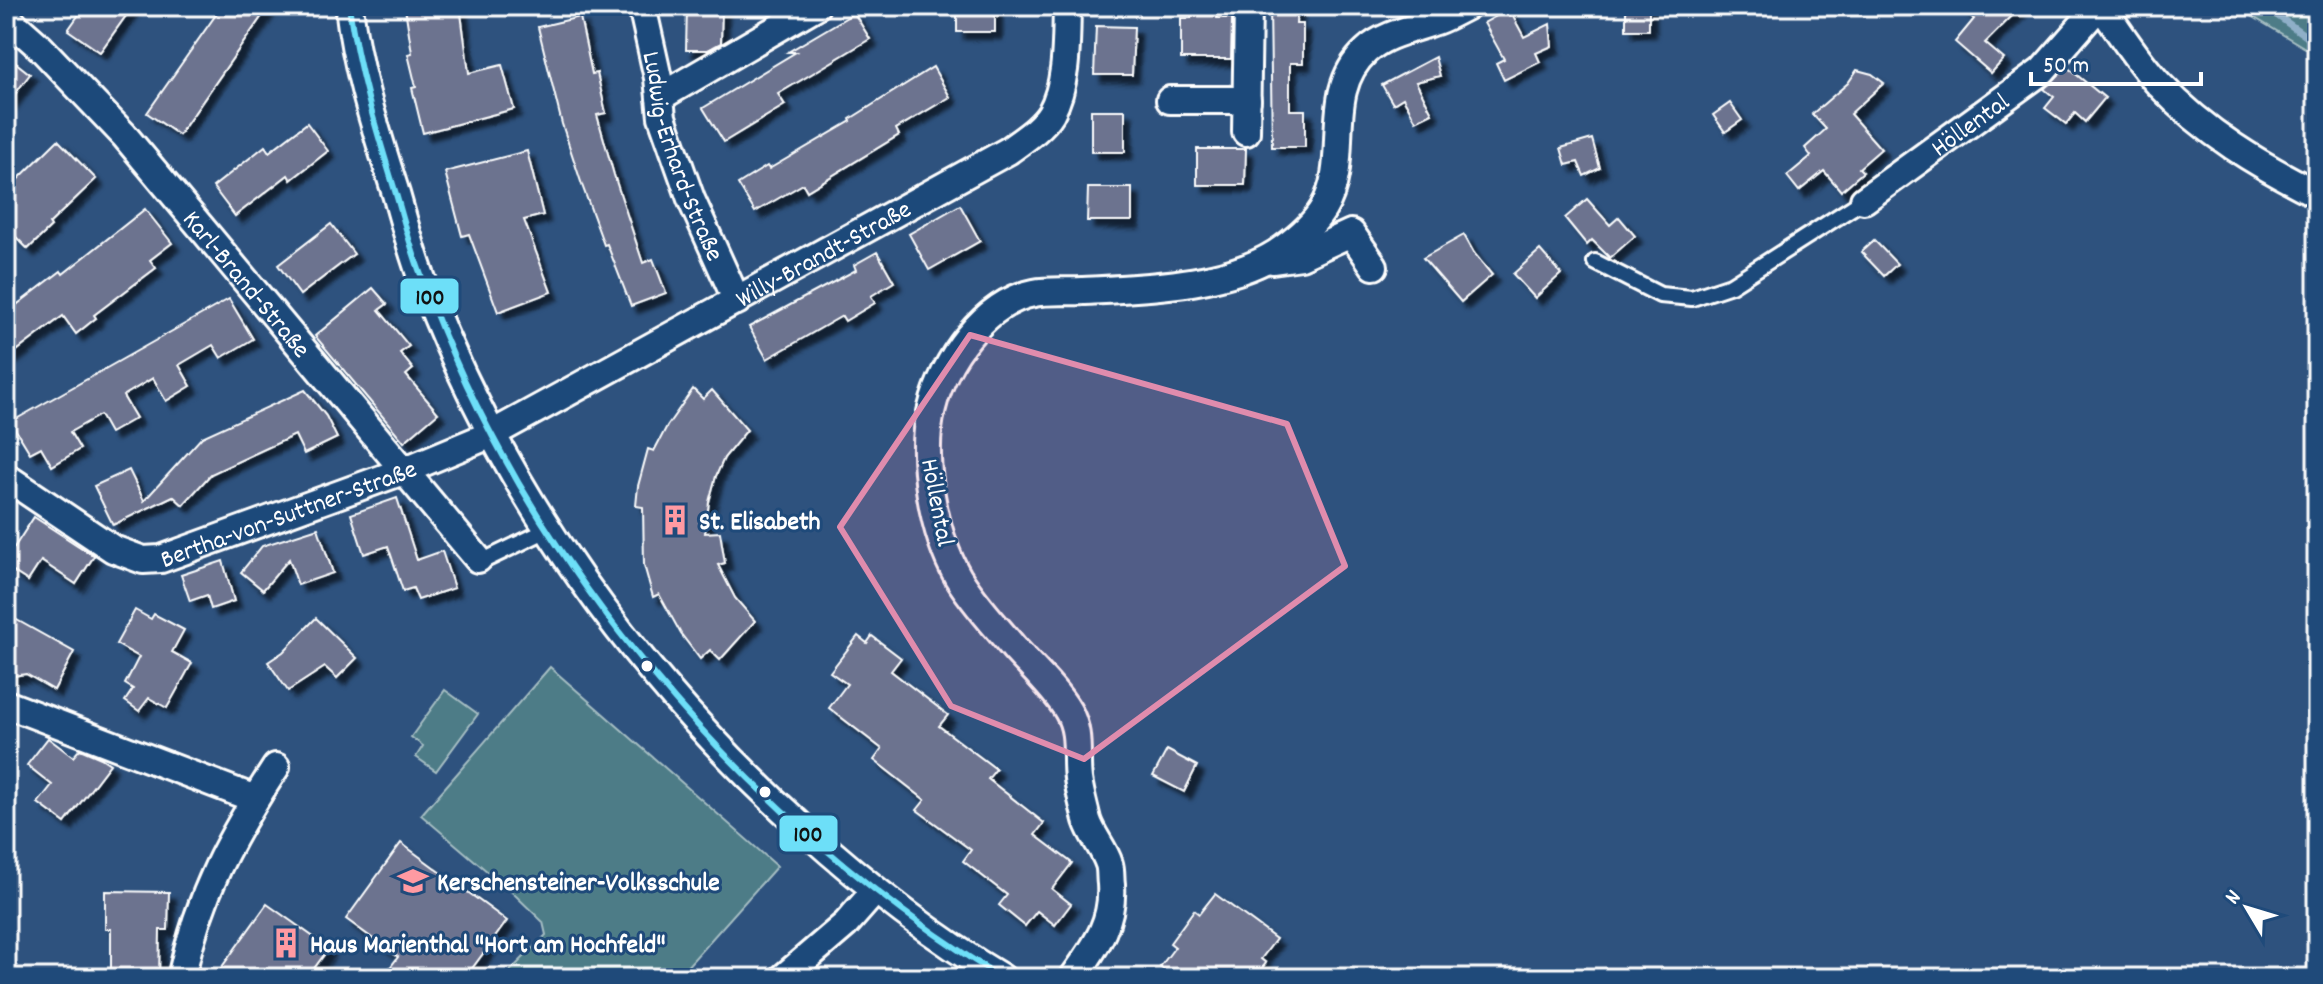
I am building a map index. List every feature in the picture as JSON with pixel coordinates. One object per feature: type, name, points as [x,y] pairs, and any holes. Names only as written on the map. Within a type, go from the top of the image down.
[{"type":"street","points":[[349,6],[358,58],[383,154],[425,286],[492,434],[547,530],[613,624],[682,707],[765,794],[911,920],[1002,978]]},
{"type":"street","name":"Ludwig-Erhard-Straße","points":[[642,6],[662,117],[691,199],[737,301]]},
{"type":"street","points":[[660,97],[816,6]]},
{"type":"street","name":"Willy-Brandt-Straße","points":[[492,434],[1008,151],[1030,135],[1051,114],[1059,92],[1067,6]]},
{"type":"street","points":[[1246,132],[1248,6]]},
{"type":"street","name":"Höllental","points":[[1264,261],[1302,233],[1325,206],[1335,176],[1343,87],[1366,51],[1389,37],[1440,20],[1467,6]]},
{"type":"street","name":"Höllental","points":[[1864,200],[2042,71],[2100,6],[2158,83],[2195,118],[2226,143],[2317,194]]},
{"type":"street","name":"Karl-Brand-Straße","points":[[6,17],[41,48],[124,135],[478,559]]},
{"type":"street","points":[[1170,100],[1247,100]]},
{"type":"street","name":"Höllental","points":[[1073,978],[1101,938],[1112,898],[1109,864],[1089,825],[1078,780],[1077,733],[1068,711],[958,577],[943,544],[930,484],[928,430],[931,408],[949,367],[967,340],[986,319],[1011,302],[1034,293],[1161,287],[1264,261],[1301,256],[1351,233],[1374,266]]},
{"type":"street","name":"Bertha-von-Suttner-Straße","points":[[6,477],[113,549],[143,560],[161,559],[403,471],[492,434]]},
{"type":"street","points":[[6,704],[255,799]]},
{"type":"street","points":[[181,978],[191,933],[208,887],[223,854],[276,767]]},
{"type":"street","points":[[783,978],[846,924],[875,891]]},
{"type":"lane","points":[[1595,262],[1660,295],[1692,298],[1731,285],[1864,200]]},
{"type":"lane","points":[[478,559],[485,560],[547,530]]},
{"type":"highlighted area","points":[[970,335],[1287,424],[1345,566],[1084,759],[951,706],[840,527]]},
{"type":"green space","points":[[2235,6],[2317,6],[2317,55]]},
{"type":"green space","points":[[550,667],[777,866],[677,978],[503,978],[546,935],[543,922],[421,815]]},
{"type":"green space","points":[[445,690],[478,714],[436,771],[416,757],[423,746],[411,737]]},
{"type":"building","points":[[85,6],[133,6],[100,52],[68,30]]},
{"type":"building","points":[[222,6],[269,6],[179,135],[147,113]]},
{"type":"building","points":[[460,6],[469,73],[502,65],[514,109],[423,133],[412,88],[416,87],[408,54],[412,53],[405,8]]},
{"type":"building","points":[[687,6],[722,6],[721,43],[708,50],[686,50]]},
{"type":"building","points":[[957,6],[995,6],[995,32],[957,32]]},
{"type":"building","points":[[1191,6],[1217,6],[1217,18],[1232,18],[1231,59],[1181,59],[1181,18],[1191,18]]},
{"type":"building","points":[[1270,6],[1297,6],[1296,24],[1303,24],[1303,63],[1290,63],[1290,110],[1305,110],[1305,147],[1272,147]]},
{"type":"building","points":[[1626,6],[1649,6],[1649,30],[1626,30]]},
{"type":"building","points":[[1960,6],[2022,6],[1985,43],[2004,59],[1991,73],[1955,42],[1974,19]]},
{"type":"building","points":[[1509,9],[1524,37],[1550,24],[1552,46],[1536,53],[1540,62],[1504,80],[1496,63],[1504,59],[1484,23]]},
{"type":"building","points":[[854,13],[870,39],[778,94],[785,105],[724,142],[703,108]]},
{"type":"building","points":[[580,17],[592,74],[597,73],[606,113],[597,115],[614,175],[643,263],[653,259],[666,293],[631,306],[582,185],[562,124],[538,27]]},
{"type":"building","points":[[1096,26],[1134,27],[1132,75],[1094,75]]},
{"type":"building","points":[[6,55],[30,74],[6,106]]},
{"type":"building","points":[[1435,57],[1440,76],[1416,82],[1432,113],[1416,121],[1403,98],[1393,104],[1382,85]]},
{"type":"building","points":[[933,67],[950,97],[896,129],[899,135],[807,191],[803,184],[755,212],[738,184],[851,121]]},
{"type":"building","points":[[2067,67],[2105,98],[2085,122],[2075,113],[2066,124],[2045,108],[2054,97],[2044,89]]},
{"type":"building","points":[[1857,70],[1872,74],[1884,83],[1850,114],[1881,149],[1859,168],[1863,172],[1841,191],[1824,171],[1799,191],[1787,176],[1811,156],[1805,148],[1826,129],[1812,114],[1848,83]]},
{"type":"building","points":[[1730,103],[1742,120],[1725,132],[1713,115]]},
{"type":"building","points":[[1091,110],[1125,110],[1125,152],[1091,152]]},
{"type":"building","points":[[307,123],[328,151],[291,180],[288,175],[235,216],[213,187],[265,146],[269,152]]},
{"type":"building","points":[[1592,139],[1600,168],[1584,176],[1578,162],[1566,165],[1561,148]]},
{"type":"building","points":[[58,140],[96,179],[28,249],[6,227],[6,191]]},
{"type":"building","points":[[1197,149],[1246,149],[1245,185],[1197,185]]},
{"type":"building","points":[[527,151],[543,215],[524,220],[551,292],[498,312],[469,234],[462,236],[445,172]]},
{"type":"building","points":[[1088,188],[1132,188],[1132,221],[1087,221]]},
{"type":"building","points":[[1587,199],[1610,225],[1619,217],[1635,236],[1610,258],[1592,240],[1587,245],[1565,218]]},
{"type":"building","points":[[960,205],[980,241],[929,270],[909,234]]},
{"type":"building","points":[[145,209],[172,243],[150,260],[156,268],[94,315],[96,318],[76,334],[63,316],[6,359],[6,313],[61,271],[63,274]]},
{"type":"building","points":[[331,224],[354,254],[300,295],[278,265]]},
{"type":"building","points":[[1464,235],[1492,275],[1461,302],[1423,258]]},
{"type":"building","points":[[1874,240],[1897,264],[1884,276],[1861,252]]},
{"type":"building","points":[[1540,250],[1561,274],[1535,298],[1513,274]]},
{"type":"building","points":[[877,252],[894,282],[871,296],[875,303],[845,321],[842,316],[767,359],[749,327],[856,270],[854,265]]},
{"type":"building","points":[[373,288],[387,304],[379,310],[409,346],[400,353],[413,369],[406,375],[438,413],[404,442],[315,336]]},
{"type":"building","points":[[229,299],[253,339],[221,358],[213,345],[179,365],[191,386],[166,401],[153,378],[123,396],[136,418],[110,433],[100,415],[70,432],[80,449],[52,466],[41,447],[30,453],[11,422]]},
{"type":"building","name":"St. Elisabeth","points":[[693,389],[703,399],[712,390],[747,430],[724,458],[716,476],[705,533],[720,532],[725,563],[718,565],[735,598],[755,621],[720,660],[710,650],[700,659],[681,634],[659,594],[653,597],[644,565],[643,507],[636,506],[648,449],[654,451]]},
{"type":"building","points":[[305,390],[326,416],[337,438],[304,454],[295,435],[211,474],[183,505],[173,496],[113,525],[94,486],[129,470],[144,501],[202,437]]},
{"type":"building","points":[[397,498],[417,560],[442,551],[454,588],[418,600],[413,588],[403,591],[388,546],[364,554],[351,514]]},
{"type":"building","points":[[34,517],[94,556],[76,584],[41,561],[28,581],[6,567],[6,560]]},
{"type":"building","points":[[318,528],[333,573],[298,585],[289,559],[263,590],[241,572],[262,546]]},
{"type":"building","points":[[223,561],[234,601],[211,609],[207,595],[190,601],[181,575]]},
{"type":"building","points":[[135,610],[151,619],[154,614],[184,630],[172,652],[192,663],[167,708],[149,698],[139,711],[125,701],[133,689],[125,684],[139,657],[116,644]]},
{"type":"building","points":[[6,614],[74,652],[54,690],[26,674],[6,677]]},
{"type":"building","points":[[316,618],[357,658],[337,678],[325,667],[288,691],[268,662],[283,652]]},
{"type":"building","points":[[858,636],[867,643],[872,636],[901,658],[891,671],[948,715],[939,726],[996,769],[988,779],[1044,823],[1035,835],[1072,863],[1052,889],[1071,904],[1055,925],[1037,911],[1025,926],[999,905],[1007,895],[963,861],[971,850],[917,810],[925,800],[874,760],[882,749],[829,708],[847,684],[830,672]]},
{"type":"building","points":[[48,738],[73,757],[80,749],[110,764],[65,823],[38,803],[52,785],[27,765]]},
{"type":"building","points":[[1167,750],[1197,766],[1184,792],[1153,776]]},
{"type":"building","name":"Kerschensteiner-Volksschule","points":[[401,843],[507,921],[465,978],[382,978],[398,957],[346,919]]},
{"type":"building","points":[[105,891],[169,892],[168,930],[160,930],[159,978],[111,978],[111,929],[105,929]]},
{"type":"building","points":[[1215,894],[1276,939],[1261,959],[1266,963],[1254,978],[1175,978],[1160,967],[1175,947],[1170,943],[1194,910],[1199,914]]},
{"type":"building","name":"Haus Marienthal \"Hort am Hochfeld\"","points":[[267,904],[329,948],[307,978],[214,978]]},
{"type":"waterway","points":[[2264,6],[2317,44]]},
{"type":"transit line","name":"100","points":[[349,6],[369,101],[421,275],[465,381],[519,484],[582,582],[653,674],[732,761],[817,841],[907,914],[1002,978]]},
{"type":"place","name":"St. Elisabeth","points":[[675,520]]},
{"type":"place","name":"Kerschensteiner-Volksschule","points":[[413,881]]},
{"type":"place","name":"Haus Marienthal \"Hort am Hochfeld\"","points":[[286,943]]}]
